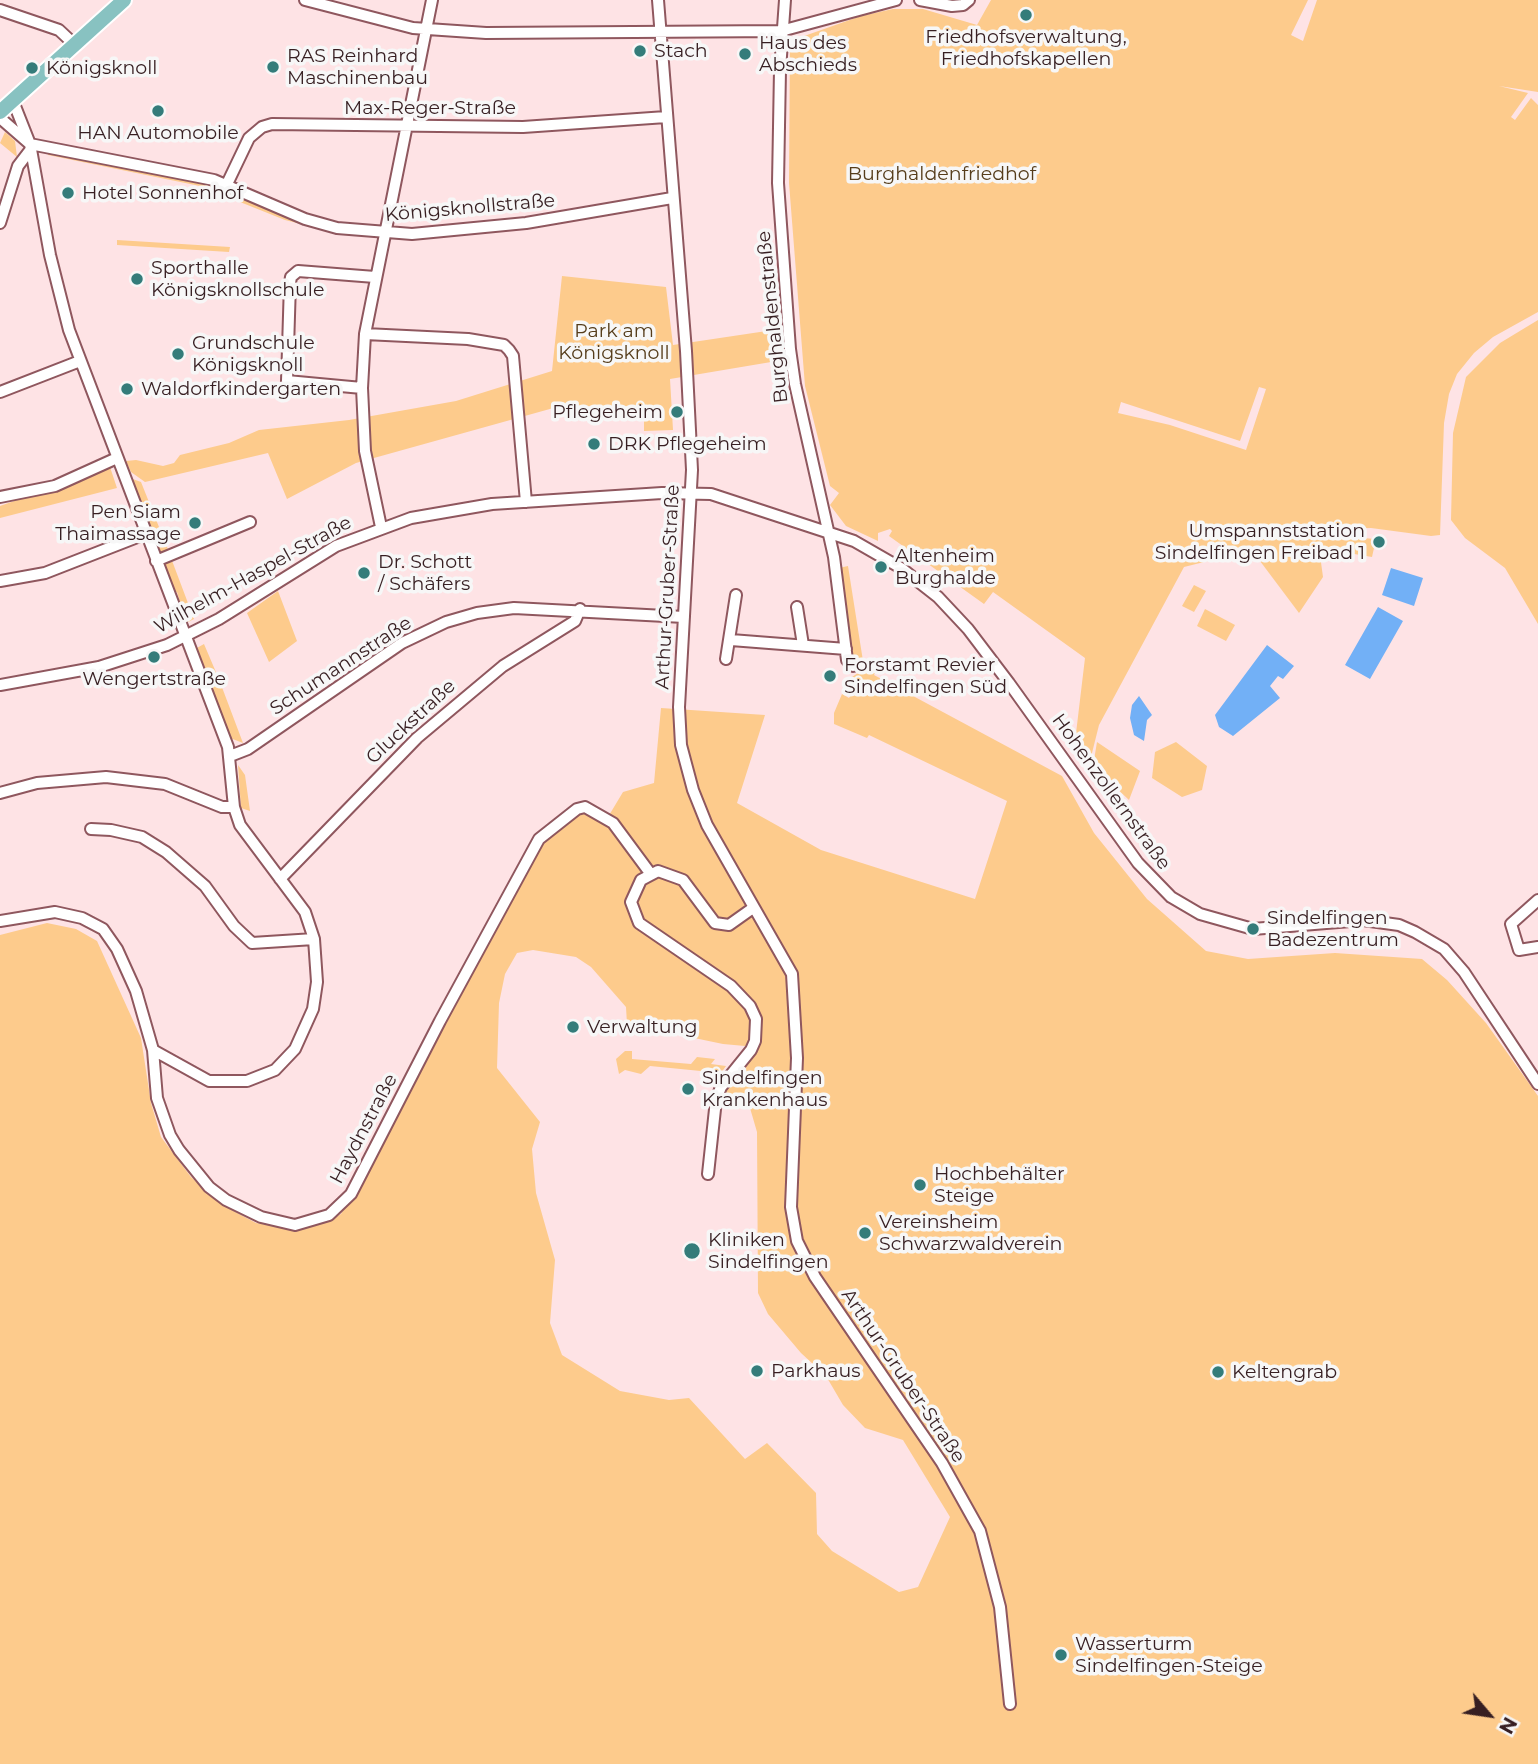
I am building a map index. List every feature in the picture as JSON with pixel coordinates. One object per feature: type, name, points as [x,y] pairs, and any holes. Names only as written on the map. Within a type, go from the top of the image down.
[{"type":"main road","points":[[0,112],[124,0]]},
{"type":"street","points":[[305,0],[426,30],[486,33],[781,31],[896,0]]},
{"type":"street","points":[[381,527],[369,478],[362,388],[365,334],[374,277],[432,0]]},
{"type":"street","name":"Arthur-Gruber-Straße","points":[[658,0],[687,367],[691,493],[680,707],[681,745],[707,825],[753,908],[788,963],[794,988],[796,1127],[791,1207],[797,1241],[816,1277],[942,1462],[980,1531],[990,1558],[1000,1607],[1010,1704]]},
{"type":"street","name":"Burghaldenstraße","points":[[785,0],[781,31],[778,183],[790,349],[826,530],[834,557],[847,660],[853,666]]},
{"type":"street","points":[[920,0],[952,6],[963,5],[969,0]]},
{"type":"street","points":[[0,10],[59,30],[75,45]]},
{"type":"street","points":[[13,101],[31,147],[56,284],[80,361],[230,756],[234,807],[250,842],[305,912],[314,939],[317,982],[313,1009],[295,1049],[275,1070],[247,1081],[209,1081],[153,1050]]},
{"type":"street","name":"Max-Reger-Straße","points":[[227,184],[249,138],[262,127],[272,124],[523,127],[666,117]]},
{"type":"street","points":[[0,118],[31,147]]},
{"type":"street","points":[[0,223],[18,166],[31,147]]},
{"type":"street","name":"Königsknollstraße","points":[[31,147],[227,184],[305,219],[337,228],[385,234],[526,223],[672,198]]},
{"type":"street","points":[[11,191],[34,169]]},
{"type":"street","points":[[362,388],[287,381],[290,283],[298,271],[374,277]]},
{"type":"street","points":[[365,334],[468,339],[504,345],[509,350],[513,356],[526,502]]},
{"type":"street","points":[[0,392],[80,361]]},
{"type":"street","points":[[0,497],[55,486],[117,458]]},
{"type":"street","name":"Hohenzollernstraße","points":[[691,493],[710,494],[826,530],[874,551],[901,568],[951,610],[1009,682],[1138,863],[1171,897],[1200,914],[1253,929],[1363,920],[1399,925],[1415,932],[1444,949],[1464,972],[1538,1084]]},
{"type":"street","name":"Wilhelm-Haspel-Straße","points":[[0,685],[112,663],[186,637],[336,546],[381,527],[470,506],[691,493]]},
{"type":"street","points":[[156,561],[250,522]]},
{"type":"street","points":[[0,581],[45,573],[145,534]]},
{"type":"street","points":[[726,659],[736,594]]},
{"type":"street","points":[[797,607],[803,645]]},
{"type":"street","name":"Schumannstraße","points":[[230,756],[248,749],[387,652],[422,632],[477,613],[499,610],[580,609],[684,617]]},
{"type":"street","name":"Gluckstraße","points":[[280,879],[417,738],[503,666],[575,621],[580,609]]},
{"type":"street","points":[[731,640],[846,649]]},
{"type":"street","points":[[0,793],[46,782],[106,777],[165,784],[222,807],[234,807]]},
{"type":"street","name":"Haydnstraße","points":[[0,921],[55,912],[82,918],[103,929],[128,970],[153,1050],[157,1098],[170,1135],[209,1187],[226,1200],[261,1217],[295,1225],[318,1220],[340,1206],[351,1194],[446,1009],[539,839],[577,808],[585,807],[613,823],[650,873]]},
{"type":"street","points":[[91,829],[111,830],[142,837],[166,852],[205,886],[234,926],[252,943],[314,939]]},
{"type":"street","points":[[708,1174],[716,1100],[721,1087],[751,1051],[755,1041],[756,1019],[750,1006],[731,986],[639,923],[632,908],[632,895],[641,880],[650,873],[667,872],[683,880],[709,918],[722,926],[737,922],[753,908]]},
{"type":"street","points":[[1538,900],[1511,924],[1519,950],[1538,947]]},
{"type":"green space","name":"Burghaldenfriedhof","points":[[991,0],[1308,0],[1291,35],[1303,41],[1317,0],[1538,0],[1538,92],[1499,86],[1528,93],[1511,117],[1515,120],[1531,98],[1538,105],[1538,312],[1493,337],[1474,353],[1457,374],[1449,394],[1444,423],[1440,535],[1371,528],[1336,529],[1335,536],[1376,539],[1372,557],[1319,548],[1323,577],[1299,613],[1257,557],[1212,560],[1184,567],[1099,725],[1088,769],[1074,750],[1085,658],[993,592],[984,604],[889,536],[892,531],[890,529],[878,533],[878,541],[846,526],[830,505],[839,493],[830,486],[805,386],[789,183],[790,41],[861,16],[893,9],[923,9],[977,25]],"holes":[[[1259,387],[1266,389],[1246,450],[1170,425],[1118,413],[1121,402],[1240,441]]]},
{"type":"green space","points":[[5,132],[15,141],[17,157],[0,143]]},
{"type":"green space","points":[[47,151],[200,181],[317,228],[285,220],[200,186],[48,155]]},
{"type":"green space","points":[[117,240],[230,247],[229,252],[117,245]]},
{"type":"green space","name":"Park am Königsknoll","points":[[562,276],[666,287],[673,345],[780,329],[783,360],[670,379],[673,430],[644,431],[644,406],[557,407],[356,463],[287,499],[268,453],[145,482],[131,472],[126,461],[136,460],[163,466],[174,463],[180,455],[229,443],[259,430],[349,420],[456,401],[552,371]]},
{"type":"green space","points":[[1538,320],[1538,624],[1505,568],[1465,538],[1451,520],[1453,433],[1466,377],[1500,343]]},
{"type":"green space","points":[[110,467],[117,488],[0,518],[0,506]]},
{"type":"green space","points":[[130,478],[141,482],[169,552],[159,553]]},
{"type":"green space","points":[[171,558],[194,619],[186,623],[177,592],[174,593],[163,566]]},
{"type":"green space","points":[[848,566],[863,661],[876,671],[874,675],[1062,776],[1094,833],[1147,899],[1206,951],[1248,959],[1335,953],[1422,959],[1447,980],[1486,1023],[1538,1096],[1538,1764],[0,1764],[0,935],[47,923],[76,929],[97,941],[141,1038],[151,1103],[161,1137],[191,1177],[224,1206],[256,1223],[299,1230],[327,1222],[341,1214],[537,848],[579,814],[585,813],[605,822],[623,792],[654,783],[661,708],[765,715],[737,803],[821,850],[975,899],[1007,801],[869,735],[867,738],[834,724],[834,713],[842,694],[849,698],[859,682],[852,677],[858,673],[850,652],[839,568]],"holes":[[[533,950],[576,957],[591,967],[626,1007],[627,1024],[745,1046],[748,1063],[721,1098],[750,1108],[757,1132],[758,1293],[768,1314],[801,1353],[826,1376],[843,1405],[865,1428],[903,1440],[950,1517],[918,1587],[899,1592],[832,1551],[817,1534],[816,1493],[767,1443],[745,1459],[689,1398],[669,1400],[620,1391],[562,1355],[550,1323],[555,1260],[536,1193],[532,1149],[540,1122],[497,1068],[499,1003],[505,974],[517,953]]]},
{"type":"green space","points":[[1194,585],[1206,591],[1194,612],[1182,606]]},
{"type":"green space","points":[[278,591],[297,641],[269,662],[247,613]]},
{"type":"green space","points":[[1205,609],[1235,625],[1226,641],[1197,626]]},
{"type":"green space","points":[[204,644],[218,677],[208,681],[195,649]]},
{"type":"green space","points":[[220,682],[243,743],[230,738],[211,687]]},
{"type":"green space","points":[[1097,742],[1140,771],[1129,800],[1093,766]]},
{"type":"green space","points":[[1176,742],[1207,766],[1202,790],[1182,797],[1152,778],[1155,752]]},
{"type":"green space","points":[[238,765],[245,775],[250,811],[241,808]]},
{"type":"green space","points":[[625,1051],[632,1051],[632,1059],[691,1064],[697,1057],[715,1059],[711,1064],[726,1066],[721,1073],[650,1066],[641,1074],[625,1070],[619,1074],[616,1059]]},
{"type":"water","points":[[1391,568],[1423,578],[1414,606],[1382,595]]},
{"type":"water","points":[[1378,607],[1403,621],[1370,679],[1345,665]]},
{"type":"water","points":[[1267,645],[1294,666],[1283,679],[1278,676],[1270,686],[1280,698],[1233,736],[1219,727],[1215,715]]},
{"type":"water","points":[[1139,696],[1152,715],[1147,720],[1144,741],[1134,735],[1130,718],[1132,705]]},
{"type":"place","name":"Friedhofsverwaltung, Friedhofskapellen","points":[[1026,15]]},
{"type":"place","name":"Stach","points":[[640,51]]},
{"type":"place","name":"Haus des Abschieds","points":[[745,54]]},
{"type":"place","name":"RAS Reinhard Maschinenbau","points":[[273,67]]},
{"type":"place","name":"Königsknoll","points":[[32,68]]},
{"type":"place","name":"HAN Automobile","points":[[158,111]]},
{"type":"place","name":"Hotel Sonnenhof","points":[[68,193]]},
{"type":"place","name":"Sporthalle Königsknollschule","points":[[137,279]]},
{"type":"place","name":"Grundschule Königsknoll","points":[[178,354]]},
{"type":"place","name":"Waldorfkindergarten","points":[[127,389]]},
{"type":"place","name":"Pflegeheim","points":[[677,412]]},
{"type":"place","name":"DRK Pflegeheim","points":[[594,444]]},
{"type":"place","name":"Pen Siam Thaimassage","points":[[195,523]]},
{"type":"place","name":"Umspannststation Sindelfingen Freibad 1","points":[[1379,542]]},
{"type":"place","name":"Altenheim Burghalde","points":[[881,567]]},
{"type":"place","name":"Dr. Schott / Schäfers","points":[[364,573]]},
{"type":"place","name":"Wengertstraße","points":[[154,657]]},
{"type":"place","name":"Forstamt Revier Sindelfingen Süd","points":[[830,676]]},
{"type":"place","name":"Sindelfingen Badezentrum","points":[[1253,929]]},
{"type":"place","name":"Verwaltung","points":[[573,1027]]},
{"type":"place","name":"Sindelfingen Krankenhaus","points":[[688,1089]]},
{"type":"place","name":"Hochbehälter Steige","points":[[920,1185]]},
{"type":"place","name":"Vereinsheim Schwarzwaldverein","points":[[865,1233]]},
{"type":"place","name":"Kliniken Sindelfingen","points":[[692,1251]]},
{"type":"place","name":"Parkhaus","points":[[757,1371]]},
{"type":"place","name":"Keltengrab","points":[[1218,1372]]},
{"type":"place","name":"Wasserturm Sindelfingen-Steige","points":[[1061,1655]]}]
